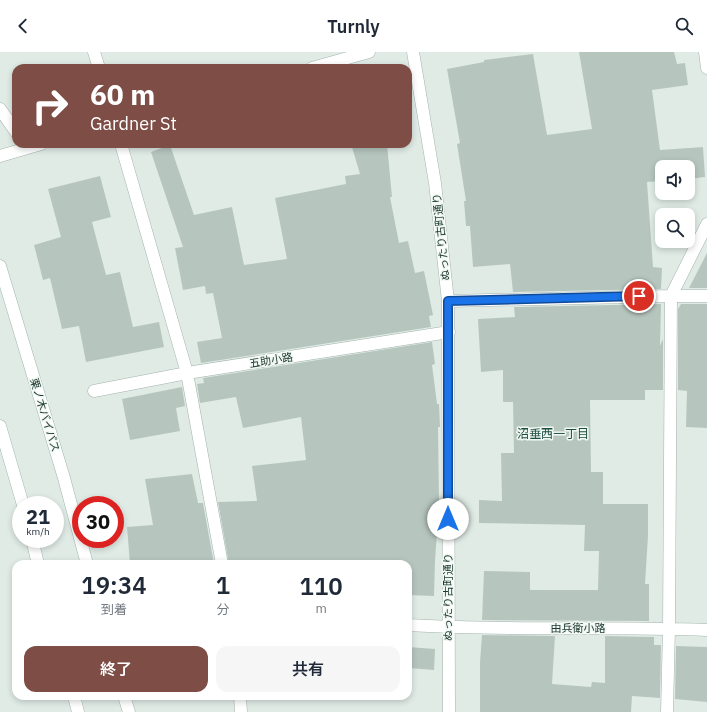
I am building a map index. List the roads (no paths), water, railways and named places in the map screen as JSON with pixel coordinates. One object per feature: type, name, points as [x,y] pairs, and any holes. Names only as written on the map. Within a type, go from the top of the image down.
[{"type":"street","points":[[94,52],[98,64]]},
{"type":"street","points":[[326,64],[369,52]]},
{"type":"street","name":"ぬったり古町通り","points":[[413,52],[435,183],[448,301],[449,712]]},
{"type":"street","points":[[705,52],[707,68]]},
{"type":"street","points":[[0,109],[12,126]]},
{"type":"street","points":[[0,156],[19,148]]},
{"type":"street","points":[[122,148],[187,373],[221,560]]},
{"type":"street","points":[[667,712],[671,296],[707,224]]},
{"type":"street","name":"栗ノ木バイパス","points":[[0,266],[64,478],[87,560]]},
{"type":"street","points":[[448,301],[707,296]]},
{"type":"street","name":"五助小路","points":[[94,391],[187,373],[449,332]]},
{"type":"street","points":[[0,426],[20,496]]},
{"type":"street","points":[[34,548],[37,560]]},
{"type":"street","name":"由兵衛小路","points":[[412,625],[448,627],[668,628],[707,630]]},
{"type":"street","points":[[75,700],[78,712]]},
{"type":"street","points":[[125,700],[129,712]]},
{"type":"street","points":[[240,700],[241,712]]},
{"type":"district","name":"沼垂西一丁目","points":[[553,434]]}]
